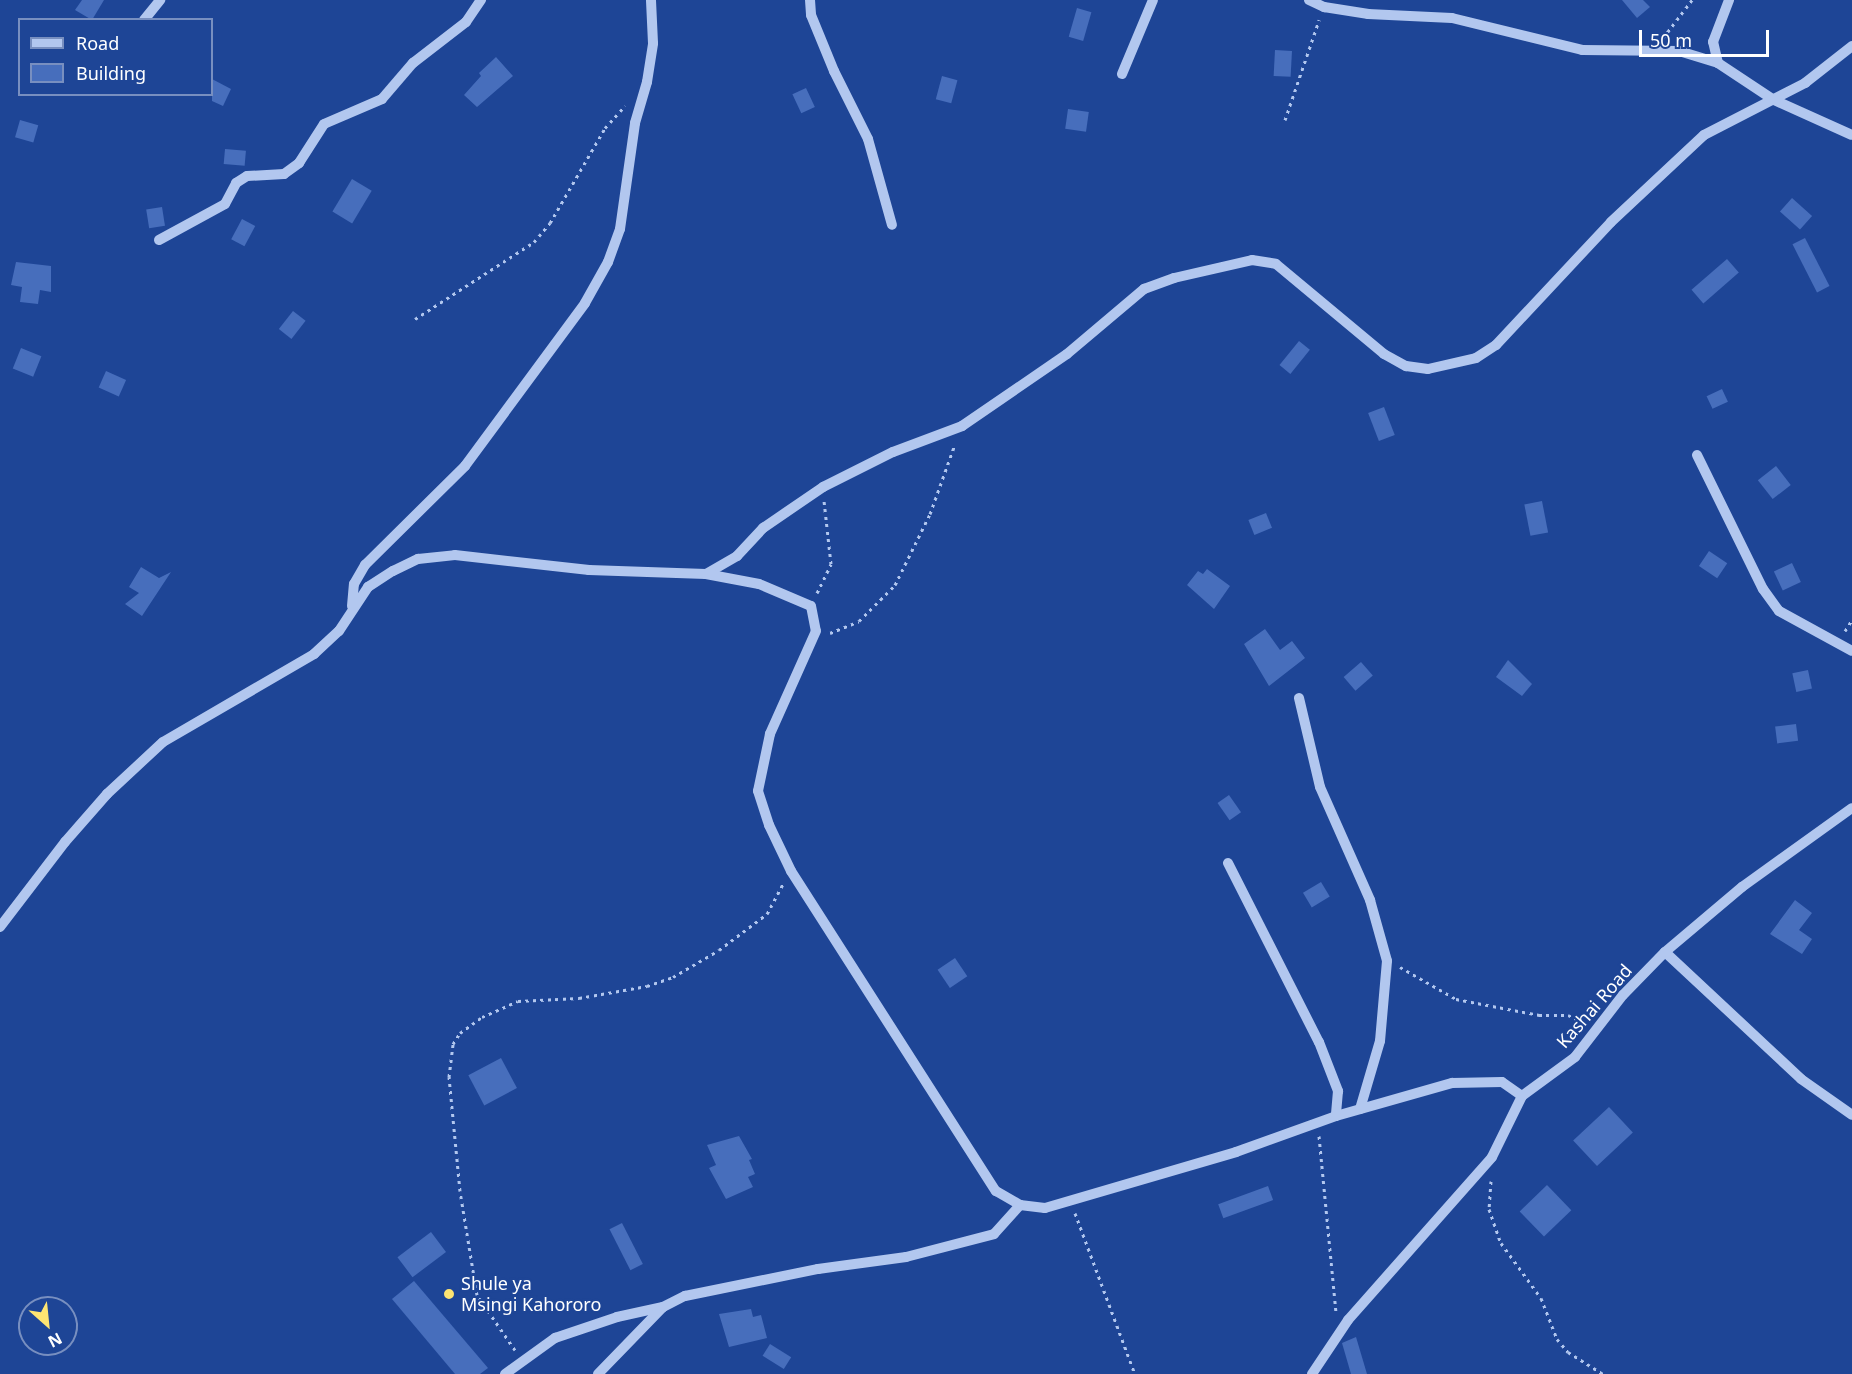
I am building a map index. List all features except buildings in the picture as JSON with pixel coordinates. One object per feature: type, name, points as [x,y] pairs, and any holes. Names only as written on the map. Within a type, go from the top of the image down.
[{"type":"street","points":[[146,18],[160,0]]},
{"type":"street","points":[[159,240],[225,204],[236,183],[247,176],[284,174],[299,163],[324,124],[382,99],[413,63],[466,22],[481,0]]},
{"type":"street","points":[[352,606],[354,584],[365,565],[465,466],[585,303],[608,262],[620,229],[635,123],[647,82],[654,43],[651,0]]},
{"type":"street","points":[[810,0],[811,15],[834,71],[868,139],[892,225]]},
{"type":"street","points":[[1122,74],[1153,0]]},
{"type":"street","points":[[1309,0],[1324,7],[1368,14],[1452,18],[1582,50],[1679,51],[1718,63],[1774,100],[1852,135]]},
{"type":"street","points":[[1718,63],[1713,42],[1729,0]]},
{"type":"street","points":[[706,574],[738,556],[763,528],[823,488],[893,452],[962,426],[1067,354],[1144,289],[1252,260],[1276,264],[1295,276],[1384,354],[1406,366],[1428,369],[1476,358],[1496,345],[1611,222],[1704,135],[1774,100],[1823,70],[1852,46]]},
{"type":"street","points":[[1697,455],[1763,589],[1779,611],[1852,651]]},
{"type":"street","points":[[0,927],[65,842],[107,794],[163,742],[314,654],[339,631],[352,606],[368,587],[418,559],[454,555],[589,570],[706,574],[759,584],[811,606],[816,620],[811,641],[770,734],[758,791],[790,869],[996,1191],[1020,1206],[1045,1208],[1236,1152],[1335,1116],[1452,1083],[1502,1082],[1522,1096]]},
{"type":"street","points":[[1299,698],[1320,787],[1370,900],[1388,961],[1380,1041],[1360,1109]]},
{"type":"street","name":"Kashai Road","points":[[1312,1374],[1338,1332],[1492,1157],[1522,1096],[1575,1057],[1596,1028],[1665,952],[1742,887],[1852,808]]},
{"type":"street","points":[[1228,863],[1319,1042],[1338,1090],[1335,1116]]},
{"type":"street","points":[[1665,952],[1801,1079],[1852,1115]]},
{"type":"street","points":[[598,1374],[663,1308],[685,1296],[818,1269],[906,1257],[994,1234],[1020,1206]]},
{"type":"street","points":[[505,1374],[555,1338],[617,1317],[663,1308]]},
{"type":"path","points":[[1656,50],[1692,0]]},
{"type":"path","points":[[1285,120],[1324,7]]},
{"type":"path","points":[[415,319],[534,242],[550,223],[605,128],[647,82]]},
{"type":"path","points":[[811,641],[859,621],[895,585],[930,514],[962,426]]},
{"type":"path","points":[[811,606],[831,564],[823,488]]},
{"type":"path","points":[[522,1360],[477,1295],[453,1123],[449,1077],[453,1044],[460,1033],[482,1017],[518,1001],[579,998],[647,986],[673,978],[719,950],[767,914],[790,869]]},
{"type":"path","points":[[1388,961],[1456,999],[1539,1015],[1568,1015],[1596,1028]]},
{"type":"path","points":[[1318,1122],[1338,1332]]},
{"type":"path","points":[[1492,1157],[1489,1209],[1501,1243],[1541,1298],[1557,1339],[1575,1357],[1603,1374]]},
{"type":"path","points":[[1071,1202],[1135,1374]]},
{"type":"place","name":"Shule ya Msingi Kahororo","points":[[449,1294]]}]
